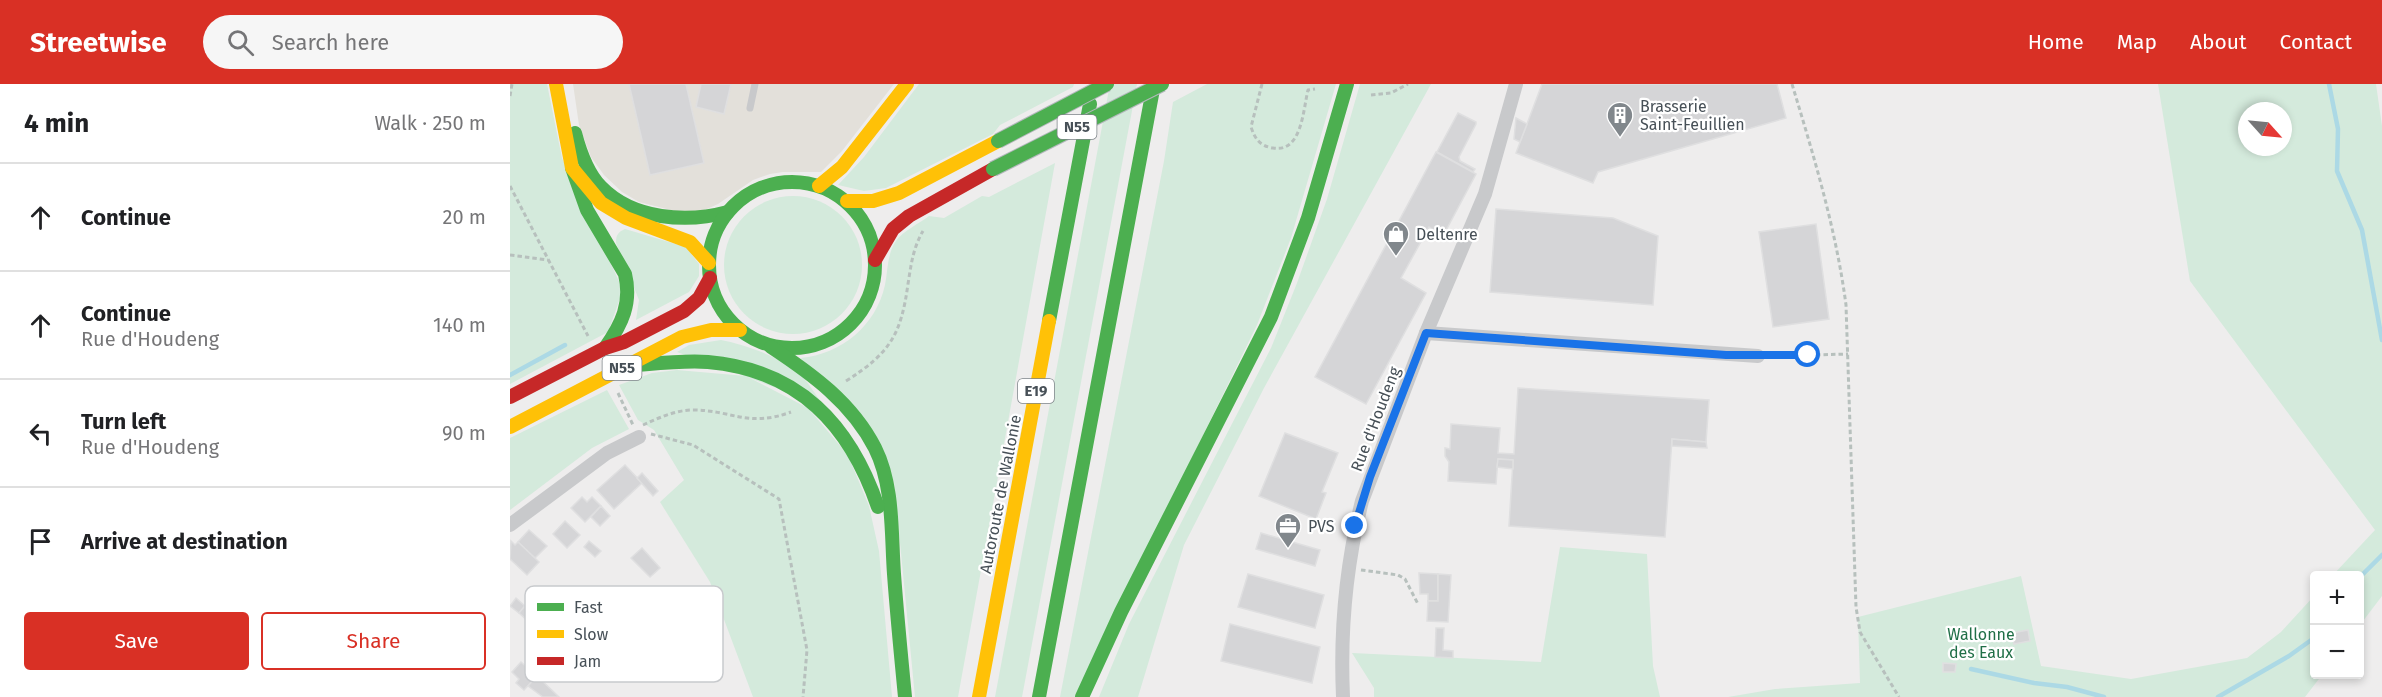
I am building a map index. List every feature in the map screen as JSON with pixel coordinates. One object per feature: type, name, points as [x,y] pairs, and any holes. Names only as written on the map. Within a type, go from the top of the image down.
[{"type":"main road","points":[[556,84],[577,191],[625,274],[628,285],[629,301],[624,318],[605,348]]},
{"type":"main road","points":[[567,84],[579,148],[588,168],[602,188],[621,200],[653,214],[673,219],[696,219],[728,213]]},
{"type":"main road","points":[[819,186],[842,167],[908,84]]},
{"type":"main road","name":"Autoroute de Wallonie","points":[[979,697],[1094,84]]},
{"type":"main road","name":"N55","points":[[846,201],[873,201],[899,193],[1107,84]]},
{"type":"main road","points":[[1039,697],[1154,84]]},
{"type":"main road","name":"N55","points":[[875,260],[893,229],[909,216],[993,169],[1162,84]]},
{"type":"main road","points":[[1082,697],[1120,612],[1271,317],[1308,218],[1347,84]]},
{"type":"main road","points":[[572,168],[601,203],[626,218],[690,242],[709,263]]},
{"type":"main road","name":"N55","points":[[510,427],[626,366],[700,331],[719,327],[740,330],[767,344],[787,348],[807,347],[826,341],[843,330],[858,316],[868,299],[874,280],[875,260],[873,243],[867,228],[846,201],[819,186],[791,181],[769,185],[749,194],[728,213],[715,236],[709,263],[710,278],[720,307],[740,330]]},
{"type":"main road","name":"N55","points":[[510,397],[605,348],[624,342],[684,311],[699,297],[710,278]]},
{"type":"main road","points":[[767,344],[825,384],[860,424],[876,450],[885,477],[905,697]]},
{"type":"main road","points":[[626,366],[687,361],[736,366],[759,373],[807,398],[827,417],[857,456],[869,479],[893,557]]},
{"type":"street","name":"Rue d'Houdeng","points":[[1343,697],[1341,653],[1349,568],[1362,501],[1426,333],[1485,194],[1516,84]]},
{"type":"street","points":[[1426,333],[1758,356]]},
{"type":"street","points":[[510,525],[639,433]]},
{"type":"lane","points":[[750,108],[755,84]]},
{"type":"path","points":[[510,96],[512,84]]},
{"type":"path","points":[[1262,84],[1251,127],[1260,142],[1279,149],[1294,142],[1299,132],[1308,90],[1315,89]]},
{"type":"path","points":[[1371,95],[1391,93],[1408,84]]},
{"type":"path","points":[[1792,84],[1821,183],[1839,257],[1846,305],[1856,607],[1860,632],[1899,697]]},
{"type":"path","points":[[510,186],[589,337]]},
{"type":"path","points":[[842,383],[870,365],[893,339],[905,307],[912,254],[927,225]]},
{"type":"path","points":[[510,255],[548,260]]},
{"type":"path","points":[[1758,356],[1848,354]]},
{"type":"path","points":[[617,391],[639,433],[693,445],[779,499],[807,650],[803,697]]},
{"type":"path","points":[[1349,568],[1398,575],[1405,579],[1418,604]]},
{"type":"shaded area","points":[[573,84],[894,84],[842,151],[821,172],[770,174],[753,180],[718,204],[700,212],[679,212],[639,202],[622,192],[604,175],[591,157],[579,125]]},
{"type":"green space","points":[[510,84],[547,84],[562,158],[623,290],[608,332],[510,384]]},
{"type":"green space","points":[[919,84],[1074,84],[1073,87],[1000,125],[993,134],[886,188],[864,191],[838,185],[864,157]]},
{"type":"green space","points":[[1110,84],[1137,84],[1022,697],[995,697]]},
{"type":"green space","points":[[1207,84],[1336,84],[1291,238],[1257,325],[1075,697],[1060,697],[1164,161],[1173,102]]},
{"type":"green space","points":[[1360,84],[1431,84],[1264,388],[1184,545],[1138,697],[1099,697],[1129,624],[1271,348],[1327,199]]},
{"type":"green space","points":[[2158,84],[2376,84],[2382,126],[2382,596],[2364,620],[2364,571],[2337,571],[2375,530],[2190,281]]},
{"type":"green space","points":[[1055,163],[958,697],[915,697],[894,481],[801,358],[830,351],[843,344],[865,325],[880,300],[885,285],[889,257],[899,237],[929,216],[944,218],[982,196],[989,197]]},
{"type":"green space","points":[[793,196],[819,201],[842,216],[857,239],[862,265],[857,291],[842,314],[819,329],[793,334],[767,329],[744,314],[729,291],[724,265],[729,239],[744,216],[767,201]]},
{"type":"green space","points":[[625,229],[686,247],[699,264],[699,276],[689,292],[636,320],[639,300],[616,243],[618,234]]},
{"type":"green space","points":[[721,340],[761,352],[790,366],[802,376],[824,405],[677,352],[689,345]]},
{"type":"green space","points":[[677,370],[746,376],[808,408],[848,455],[869,506],[879,551],[892,697],[753,697],[723,617],[723,586],[711,586],[660,502],[684,480],[654,430],[638,420],[619,385],[652,373]]},
{"type":"green space","points":[[607,390],[629,429],[592,448],[510,510],[510,438]]},
{"type":"green space","points":[[1560,547],[1647,554],[1653,666],[1660,697],[1374,697],[1374,688],[1352,653],[1541,662]]},
{"type":"green space","name":"Wallonne des Eaux","points":[[2021,576],[2041,666],[2131,679],[2247,658],[2281,632],[2310,600],[2310,679],[2319,679],[2305,697],[1728,697],[1775,689],[1860,683],[1858,617]]},
{"type":"building","points":[[629,84],[686,84],[704,163],[650,175]]},
{"type":"building","points":[[701,84],[731,84],[724,114],[696,107]]},
{"type":"building","name":"Brasserie Saint-Feuillien","points":[[1542,84],[1777,84],[1786,118],[1598,172],[1593,183],[1516,153]]},
{"type":"building","points":[[1458,113],[1476,122],[1459,157],[1460,161],[1475,169],[1473,172],[1437,152]]},
{"type":"building","points":[[1516,118],[1527,124],[1520,142],[1514,139]]},
{"type":"building","name":"Deltenre","points":[[1436,152],[1476,174],[1443,236],[1429,227],[1401,278],[1426,293],[1366,404],[1315,377]]},
{"type":"building","points":[[1496,209],[1613,218],[1658,236],[1653,305],[1490,292]]},
{"type":"building","points":[[1816,224],[1829,319],[1773,327],[1759,232]]},
{"type":"building","points":[[1518,388],[1709,400],[1706,442],[1672,439],[1665,537],[1509,526],[1513,460],[1498,459],[1496,484],[1448,481],[1449,462],[1445,456],[1445,448],[1450,449],[1451,424],[1500,428],[1498,453],[1514,454]]},
{"type":"building","points":[[1285,433],[1338,453],[1322,492],[1326,493],[1316,519],[1259,496]]},
{"type":"building","points":[[1672,439],[1706,442],[1707,448],[1672,446]]},
{"type":"building","points":[[1498,459],[1513,460],[1513,469],[1497,467]]},
{"type":"building","points":[[625,465],[642,483],[614,509],[597,490]]},
{"type":"building","points":[[642,473],[658,491],[653,496],[637,478]]},
{"type":"building","points":[[582,497],[587,502],[592,497],[601,506],[585,522],[571,508]]},
{"type":"building","points":[[601,506],[610,516],[600,526],[591,517]]},
{"type":"building","points":[[565,521],[580,535],[567,548],[553,534]]},
{"type":"building","points":[[529,530],[547,546],[535,558],[518,542]]},
{"type":"building","name":"PVS","points":[[1261,533],[1320,550],[1315,566],[1256,549]]},
{"type":"building","points":[[511,541],[515,545],[518,542],[539,562],[527,575],[510,559]]},
{"type":"building","points":[[589,541],[601,551],[595,557],[584,547]]},
{"type":"building","points":[[642,548],[660,568],[650,577],[631,558]]},
{"type":"building","points":[[1419,573],[1438,574],[1438,601],[1428,601],[1428,594],[1420,594]]},
{"type":"building","points":[[1248,574],[1324,595],[1315,628],[1238,607]]},
{"type":"building","points":[[1438,574],[1451,575],[1448,622],[1427,621],[1428,601],[1438,601]]},
{"type":"building","points":[[516,598],[525,606],[519,613],[510,606]]},
{"type":"building","points":[[525,608],[525,619],[519,613]]},
{"type":"building","points":[[1230,624],[1320,647],[1312,683],[1221,661]]},
{"type":"building","points":[[1436,628],[1444,628],[1443,650],[1453,651],[1453,658],[1435,657]]},
{"type":"building","points":[[2028,630],[2030,641],[2014,644],[2012,633]]},
{"type":"building","points":[[521,662],[525,666],[525,682],[531,682],[524,690],[516,683],[519,679],[512,672]]},
{"type":"building","points":[[1943,663],[1956,664],[1955,672],[1943,672]]},
{"type":"building","points":[[532,682],[543,682],[559,697],[543,697],[528,686]]},
{"type":"waterway","points":[[2329,84],[2338,129],[2337,171],[2362,230],[2382,340]]},
{"type":"waterway","points":[[510,375],[565,345]]},
{"type":"waterway","points":[[2364,573],[2382,555]]},
{"type":"waterway","points":[[2218,697],[2289,656],[2310,641]]},
{"type":"waterway","points":[[1971,669],[2034,683],[2067,687],[2104,697]]},
{"type":"traffic: fast","points":[[998,141],[1107,84]]},
{"type":"traffic: fast","points":[[1039,697],[1154,84]]},
{"type":"traffic: fast","points":[[993,169],[1162,84]]},
{"type":"traffic: fast","points":[[1082,697],[1121,612],[1271,317],[1308,218],[1347,84]]},
{"type":"traffic: fast","points":[[1049,321],[1090,104]]},
{"type":"traffic: fast","points":[[575,133],[585,162],[596,181],[614,198],[629,206],[644,212],[678,218],[728,212]]},
{"type":"traffic: fast","points":[[572,168],[587,210],[625,274],[627,294],[624,313],[605,348]]},
{"type":"traffic: fast","points":[[792,182],[824,188],[851,206],[869,233],[875,265],[869,297],[851,324],[824,342],[792,348],[760,342],[733,324],[715,297],[709,265],[715,233],[733,206],[760,188],[792,182]]},
{"type":"traffic: fast","points":[[771,347],[816,379],[843,403],[866,432],[881,463],[889,494],[905,697]]},
{"type":"traffic: fast","points":[[626,366],[708,362],[740,367],[769,376],[794,390],[817,407],[836,427],[852,451],[878,507]]},
{"type":"traffic: slow","points":[[556,84],[572,168],[601,203],[626,218],[690,242],[709,263]]},
{"type":"traffic: slow","points":[[819,186],[842,167],[907,84]]},
{"type":"traffic: slow","points":[[847,201],[873,201],[899,193],[998,141]]},
{"type":"traffic: slow","points":[[979,697],[1049,321]]},
{"type":"traffic: slow","points":[[510,427],[682,337],[711,330],[740,330]]},
{"type":"traffic: jam","points":[[875,260],[893,229],[909,216],[993,169]]},
{"type":"traffic: jam","points":[[510,397],[605,348],[624,342],[684,311],[699,298],[710,278]]},
{"type":"place","name":"Brasserie Saint-Feuillien","points":[[1620,138]]},
{"type":"place","name":"Deltenre","points":[[1396,257]]},
{"type":"place","name":"PVS","points":[[1288,549]]},
{"type":"route","points":[[1355,526],[1370,477],[1426,333],[1726,355],[1808,355]]}]
